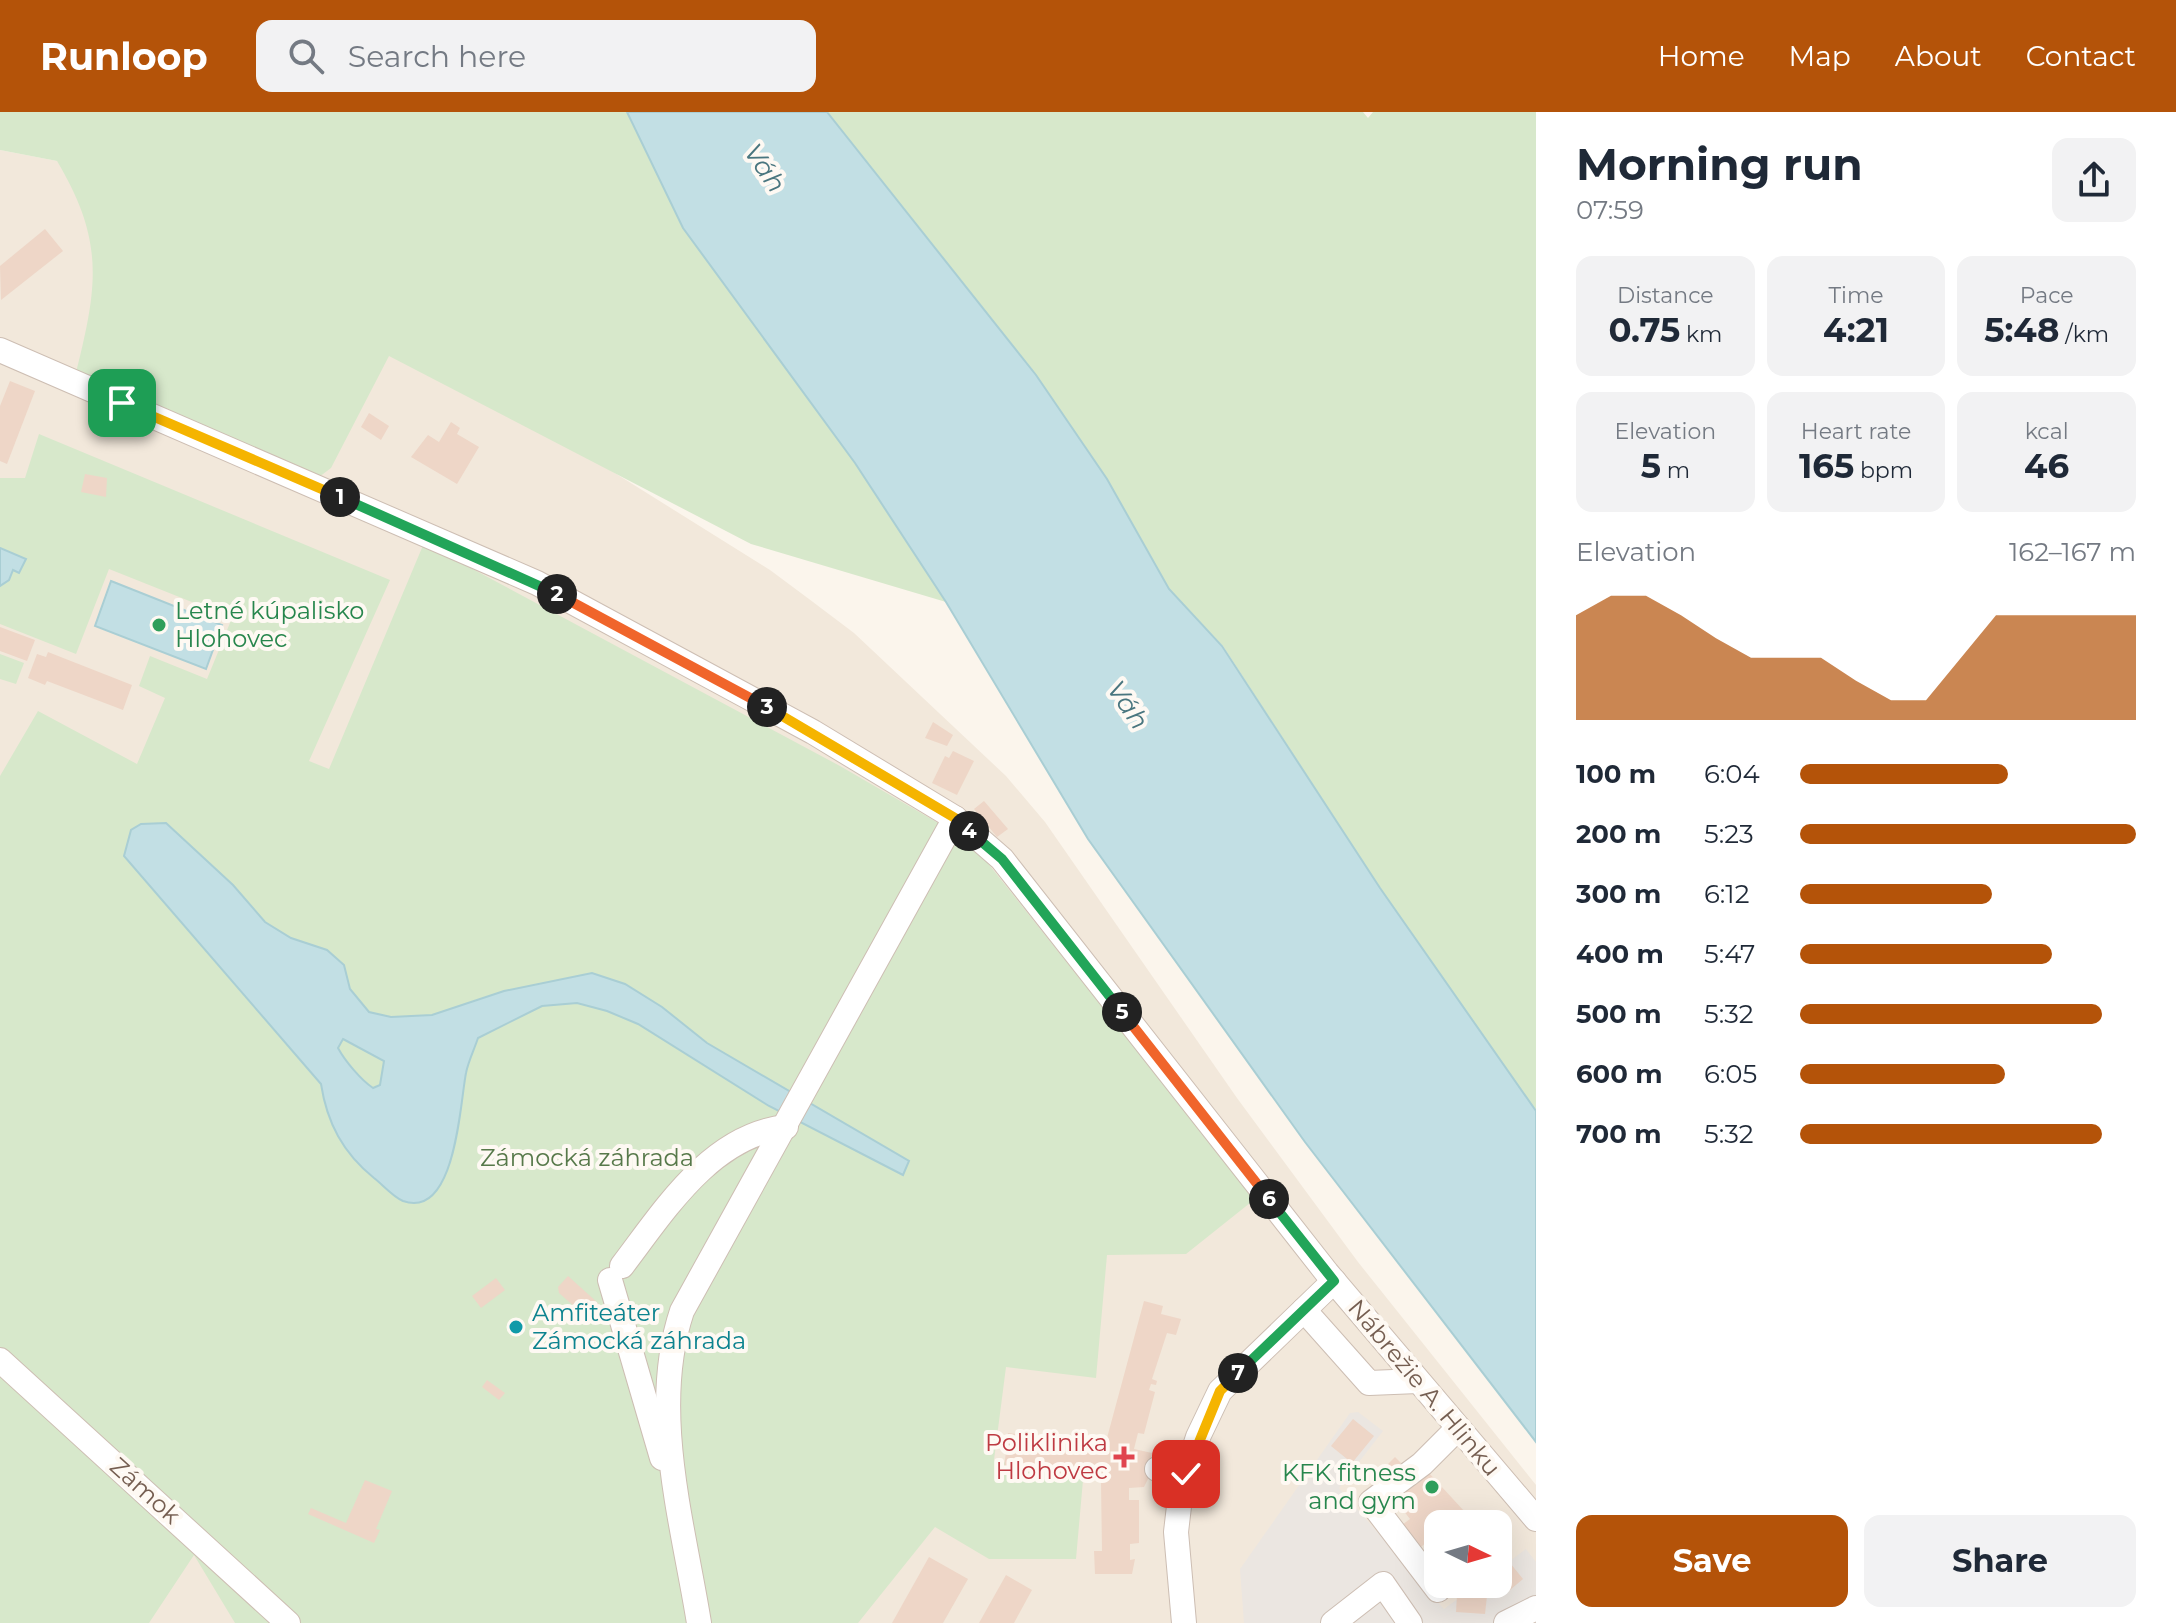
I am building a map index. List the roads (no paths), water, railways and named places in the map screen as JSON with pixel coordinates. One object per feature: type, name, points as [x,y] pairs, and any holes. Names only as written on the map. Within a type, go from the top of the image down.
[{"type":"street","name":"Nábrežie A. Hlinku","points":[[0,350],[537,583],[813,732],[955,818],[1002,859],[1334,1281],[1536,1519]]},
{"type":"street","points":[[699,1623],[670,1444],[670,1347],[682,1311],[955,818]]},
{"type":"street","points":[[677,1487],[664,1466],[616,1273],[697,1174],[733,1145],[766,1129],[787,1124]]},
{"type":"street","points":[[1184,1623],[1176,1532],[1186,1474],[1220,1391],[1334,1281]]},
{"type":"street","points":[[1304,1310],[1369,1383],[1418,1381]]},
{"type":"street","name":"Zámok","points":[[0,1360],[288,1623]]},
{"type":"street","points":[[1424,1572],[1371,1502],[1422,1464],[1458,1428]]},
{"type":"street","points":[[1157,1469],[1186,1474]]},
{"type":"street","points":[[1333,1623],[1383,1584],[1410,1623]]},
{"type":"street","points":[[1506,1623],[1536,1608]]},
{"type":"water","name":"Váh","points":[[627,112],[827,112],[1036,375],[1107,479],[1169,589],[1222,646],[1380,888],[1536,1111],[1536,1442],[1305,1142],[1088,839],[946,602],[855,463],[683,228]]},
{"type":"water","points":[[0,548],[26,559],[19,573],[13,570],[9,580],[0,586]]},
{"type":"water","name":"Letné kúpalisko Hlohovec","points":[[111,581],[222,625],[206,669],[95,626]]},
{"type":"water","points":[[166,823],[233,885],[265,922],[291,938],[327,950],[344,965],[350,989],[369,1012],[391,1017],[432,1015],[504,991],[592,973],[625,984],[662,1007],[707,1043],[909,1161],[903,1175],[769,1106],[638,1024],[577,1003],[542,1006],[478,1038],[467,1069],[457,1131],[445,1176],[434,1193],[421,1202],[403,1201],[353,1158],[332,1124],[321,1084],[124,856],[131,830],[141,824]],"holes":[[[343,1039],[384,1061],[380,1085],[373,1088],[354,1070],[338,1048]]]},
{"type":"place","name":"Letné kúpalisko Hlohovec","points":[[159,625]]},
{"type":"place","name":"Amfiteáter Zámocká záhrada","points":[[516,1327]]},
{"type":"place","name":"Poliklinika Hlohovec","points":[[1124,1457]]},
{"type":"place","name":"KFK fitness and gym","points":[[1432,1487]]},
{"type":"park label","name":"Zámocká záhrada","points":[[587,1158]]}]
